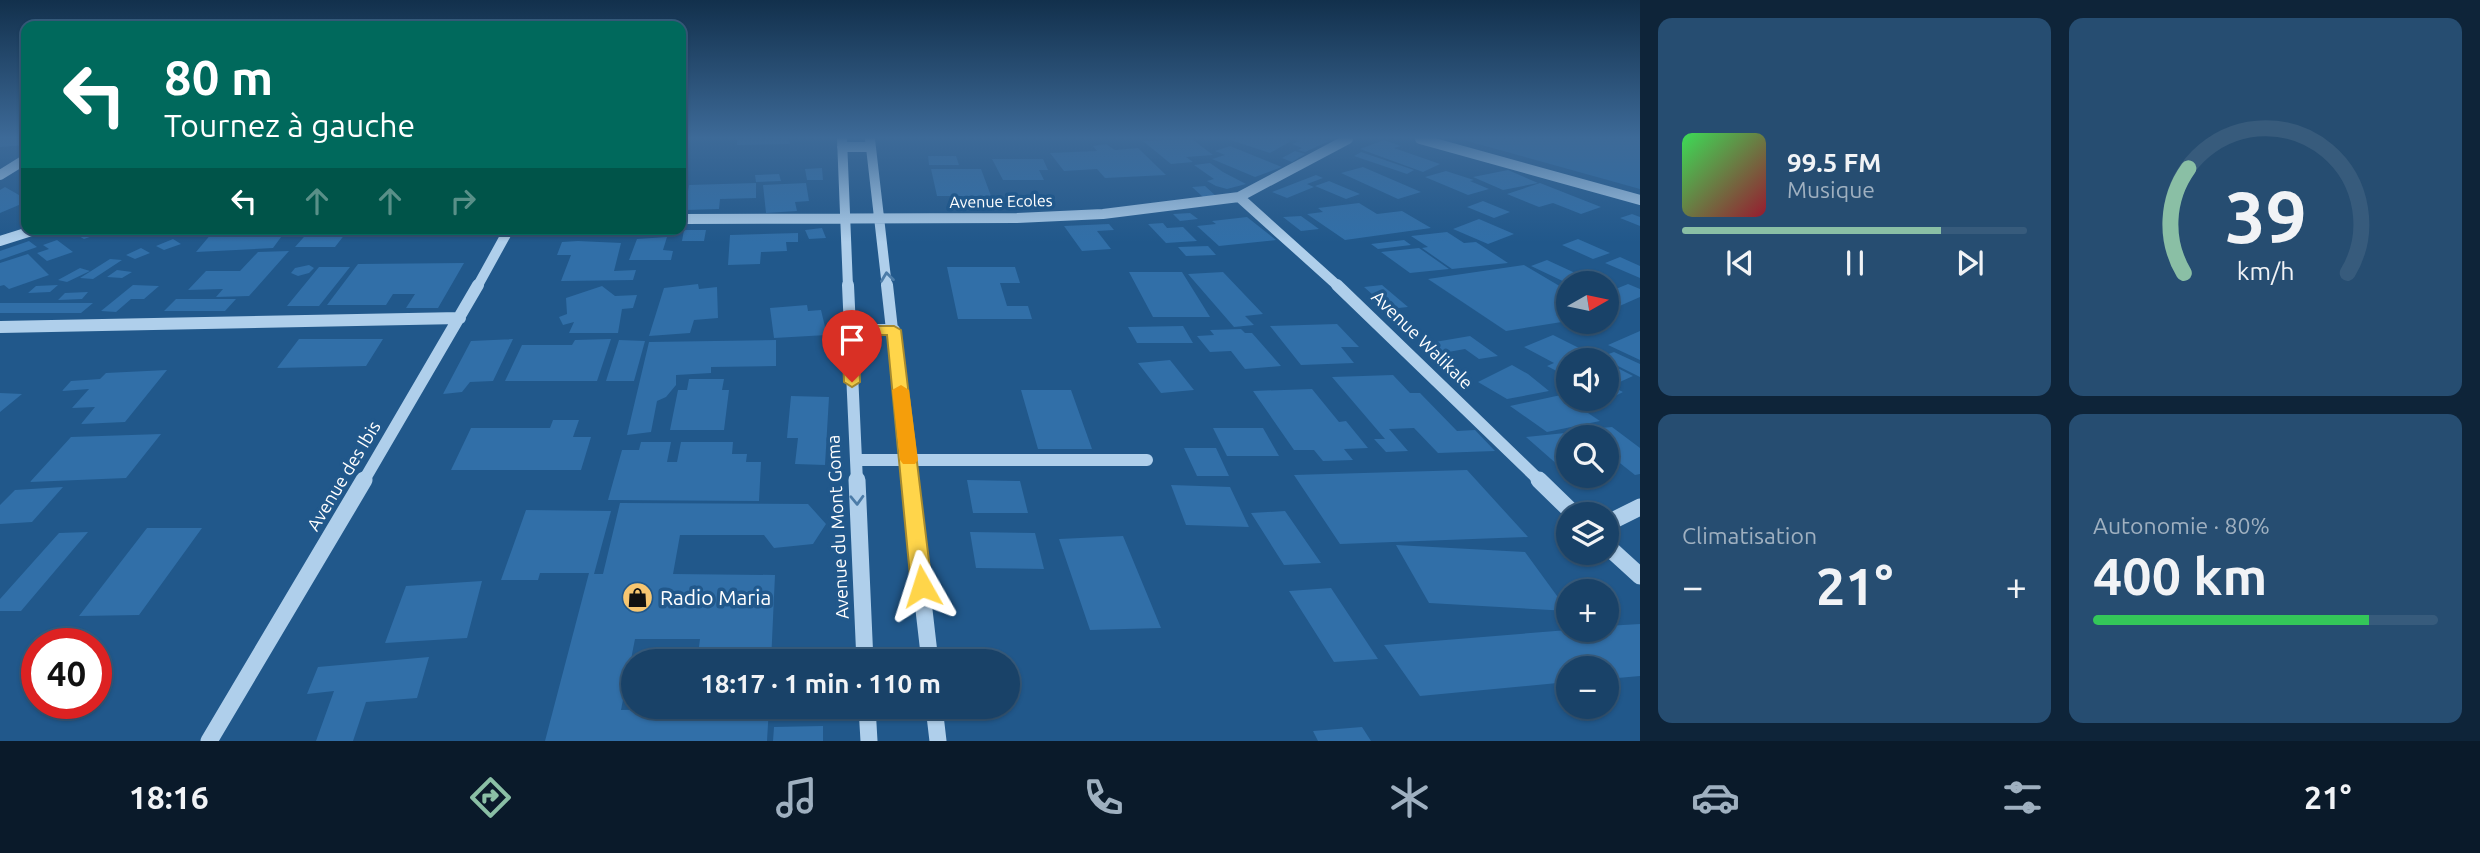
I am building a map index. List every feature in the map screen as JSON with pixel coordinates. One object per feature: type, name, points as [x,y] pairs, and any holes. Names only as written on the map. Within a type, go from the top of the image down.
[{"type":"street","name":"Avenue du Mont Goma","points":[[843,174],[864,649]]},
{"type":"street","points":[[875,174],[929,649]]},
{"type":"street","name":"Avenue Ecoles","points":[[686,219],[1090,215],[1239,197],[1283,174]]},
{"type":"street","points":[[1545,174],[1640,200]]},
{"type":"street","name":"Avenue Walikale","points":[[1239,197],[1313,262],[1562,502]]},
{"type":"street","points":[[0,241],[21,234]]},
{"type":"street","name":"Avenue des Ibis","points":[[209,741],[506,235]]},
{"type":"street","points":[[0,327],[460,317]]},
{"type":"street","points":[[850,330],[894,330]]},
{"type":"street","points":[[856,460],[1147,460]]},
{"type":"street","points":[[1619,518],[1640,507]]},
{"type":"street","points":[[1619,557],[1640,576]]},
{"type":"street","points":[[868,719],[869,741]]},
{"type":"street","points":[[935,719],[938,741]]},
{"type":"shaded area","points":[[1584,174],[1640,174],[1640,189]]},
{"type":"building","points":[[779,174],[781,181],[756,182],[755,175]]},
{"type":"building","points":[[806,174],[822,174],[823,180],[807,180]]},
{"type":"building","points":[[932,174],[983,174],[991,196],[937,196]]},
{"type":"building","points":[[1000,174],[1041,174],[1044,180],[1003,180]]},
{"type":"building","points":[[1101,174],[1166,175],[1105,178]]},
{"type":"building","points":[[1206,174],[1226,174],[1246,184],[1227,189],[1207,181],[1214,179]]},
{"type":"building","points":[[1342,174],[1378,174],[1421,192],[1398,199]]},
{"type":"building","points":[[1454,174],[1474,180],[1470,181],[1489,189],[1468,195],[1425,177]]},
{"type":"building","points":[[1516,174],[1538,183],[1503,190],[1473,177]]},
{"type":"building","points":[[1316,175],[1323,178],[1307,184],[1314,187],[1287,198],[1272,192]]},
{"type":"building","points":[[1329,181],[1360,194],[1346,199],[1315,186]]},
{"type":"building","points":[[756,183],[756,198],[720,199],[719,209],[686,210],[689,185]]},
{"type":"building","points":[[806,183],[809,201],[795,202],[797,211],[766,213],[763,185]]},
{"type":"building","points":[[1540,183],[1601,207],[1581,214],[1553,203],[1539,207],[1507,194]]},
{"type":"building","points":[[1205,186],[1216,196],[1203,197],[1192,187]]},
{"type":"building","points":[[5,187],[21,196],[21,204],[0,213],[0,190]]},
{"type":"building","points":[[1483,201],[1510,212],[1494,218],[1467,207]]},
{"type":"building","points":[[1359,203],[1377,214],[1402,211],[1431,228],[1345,240],[1307,214],[1323,212],[1318,208]]},
{"type":"building","points":[[1190,213],[1198,219],[1180,221],[1173,214]]},
{"type":"building","points":[[1632,214],[1640,217],[1640,226],[1620,218]]},
{"type":"building","points":[[1301,216],[1319,229],[1301,231],[1283,217]]},
{"type":"building","points":[[1247,217],[1276,240],[1219,246],[1197,226],[1216,224],[1212,221]]},
{"type":"building","points":[[1479,219],[1514,234],[1488,244],[1453,229]]},
{"type":"building","points":[[1163,223],[1167,228],[1183,227],[1197,241],[1166,243],[1148,224]]},
{"type":"building","points":[[1109,224],[1114,230],[1097,231],[1111,249],[1082,251],[1064,226]]},
{"type":"building","points":[[822,228],[826,238],[809,239],[805,230]]},
{"type":"building","points":[[686,230],[706,230],[704,241],[682,241]]},
{"type":"building","points":[[1447,232],[1464,243],[1476,242],[1508,263],[1452,269],[1422,248],[1428,247],[1411,236]]},
{"type":"building","points":[[798,233],[798,242],[786,242],[787,251],[761,252],[760,264],[728,265],[730,235]]},
{"type":"building","points":[[77,235],[96,235],[84,239]]},
{"type":"building","points":[[210,235],[283,235],[273,248],[196,252]]},
{"type":"building","points":[[306,235],[344,235],[335,247],[295,247]]},
{"type":"building","points":[[667,237],[663,250],[673,251],[671,260],[629,260],[637,239]]},
{"type":"building","points":[[173,239],[181,244],[164,250],[156,246]]},
{"type":"building","points":[[1578,239],[1610,253],[1593,259],[1562,245]]},
{"type":"building","points":[[57,240],[73,252],[47,261],[37,253],[49,249],[43,245]]},
{"type":"building","points":[[1404,240],[1411,245],[1378,249],[1371,244]]},
{"type":"building","points":[[29,241],[37,247],[0,260],[0,251]]},
{"type":"building","points":[[562,242],[621,243],[614,271],[636,270],[633,280],[561,281],[571,255],[557,255]]},
{"type":"building","points":[[1208,246],[1216,255],[1186,256],[1178,247]]},
{"type":"building","points":[[141,248],[150,253],[135,259],[126,255]]},
{"type":"building","points":[[1419,248],[1449,269],[1410,273],[1381,252]]},
{"type":"building","points":[[289,251],[249,296],[216,297],[223,289],[188,290],[206,271],[240,271],[258,252]]},
{"type":"building","points":[[28,254],[49,275],[9,289],[4,285],[0,286],[0,263]]},
{"type":"building","points":[[1620,257],[1640,266],[1640,278],[1605,263]]},
{"type":"building","points":[[110,259],[122,260],[93,279],[80,278]]},
{"type":"building","points":[[1547,260],[1571,271],[1556,271],[1556,278],[1531,266]]},
{"type":"building","points":[[464,263],[438,308],[406,308],[415,294],[393,294],[386,305],[327,305],[358,264]]},
{"type":"building","points":[[309,265],[314,268],[309,273],[298,276],[291,273],[295,268]]},
{"type":"building","points":[[1524,265],[1556,284],[1556,323],[1506,331],[1428,279]]},
{"type":"building","points":[[319,267],[350,267],[319,306],[287,306]]},
{"type":"building","points":[[947,267],[1015,267],[1020,283],[1000,283],[1007,306],[1028,306],[1032,319],[958,319]]},
{"type":"building","points":[[80,268],[90,271],[67,282],[58,280]]},
{"type":"building","points":[[117,270],[132,272],[122,278],[107,277]]},
{"type":"building","points":[[1129,272],[1182,272],[1210,317],[1153,317]]},
{"type":"building","points":[[1223,272],[1263,314],[1245,316],[1254,325],[1234,327],[1188,274]]},
{"type":"building","points":[[698,284],[699,289],[717,287],[718,318],[694,320],[690,333],[649,336],[664,288]]},
{"type":"building","points":[[1628,284],[1640,289],[1640,297],[1619,306],[1619,288]]},
{"type":"building","points":[[58,285],[50,292],[28,293],[36,286]]},
{"type":"building","points":[[133,285],[159,286],[144,299],[131,299],[116,312],[101,311]]},
{"type":"building","points":[[1382,285],[1408,307],[1389,309],[1364,287]]},
{"type":"building","points":[[602,286],[615,296],[637,295],[633,308],[622,309],[618,333],[569,333],[574,322],[563,325],[559,317],[567,314],[566,298]]},
{"type":"building","points":[[88,292],[82,299],[58,300],[65,293]]},
{"type":"building","points":[[176,299],[236,299],[225,311],[164,311]]},
{"type":"building","points":[[0,303],[93,303],[81,313],[0,313]]},
{"type":"building","points":[[807,305],[808,311],[821,310],[827,335],[774,338],[770,308]]},
{"type":"building","points":[[1337,324],[1359,347],[1341,347],[1354,363],[1301,365],[1270,326]]},
{"type":"building","points":[[1183,326],[1193,343],[1137,343],[1128,327]]},
{"type":"building","points":[[1241,329],[1245,333],[1252,333],[1281,366],[1245,369],[1231,351],[1210,352],[1197,336],[1214,335],[1210,330]]},
{"type":"building","points":[[1640,331],[1640,360],[1619,348],[1608,345]]},
{"type":"building","points":[[1553,335],[1579,348],[1556,348],[1556,371],[1547,366],[1554,363],[1524,347]]},
{"type":"building","points":[[1470,336],[1498,356],[1479,359],[1465,349],[1437,354],[1423,344]]},
{"type":"building","points":[[299,339],[383,339],[366,366],[277,368]]},
{"type":"building","points":[[513,339],[493,381],[470,382],[462,392],[443,394],[471,341]]},
{"type":"building","points":[[611,339],[597,381],[505,381],[522,345],[572,345],[575,340]]},
{"type":"building","points":[[619,340],[645,341],[634,381],[606,381]]},
{"type":"building","points":[[776,340],[776,366],[711,367],[711,373],[676,375],[676,385],[666,397],[657,401],[651,432],[627,435],[649,342]]},
{"type":"building","points":[[1619,354],[1640,364],[1640,377],[1619,366]]},
{"type":"building","points":[[1170,360],[1194,390],[1161,393],[1138,363]]},
{"type":"building","points":[[1512,365],[1549,391],[1507,399],[1478,382]]},
{"type":"building","points":[[1619,369],[1633,376],[1619,382]]},
{"type":"building","points":[[167,370],[125,422],[81,424],[95,407],[72,408],[89,389],[62,391],[71,381],[100,379],[106,373]]},
{"type":"building","points":[[1393,375],[1410,393],[1420,393],[1457,431],[1475,430],[1495,451],[1438,453],[1414,428],[1389,429],[1408,451],[1386,452],[1374,439],[1385,439],[1332,377]]},
{"type":"building","points":[[689,379],[724,379],[722,390],[729,390],[724,430],[670,430],[678,390],[687,390]]},
{"type":"building","points":[[1312,389],[1339,422],[1346,421],[1368,448],[1344,449],[1353,460],[1323,461],[1314,450],[1294,450],[1253,391]]},
{"type":"building","points":[[1021,390],[1071,390],[1092,449],[1038,449]]},
{"type":"building","points":[[0,393],[22,394],[0,412]]},
{"type":"building","points":[[791,396],[829,397],[825,465],[795,464],[798,438],[787,438]]},
{"type":"building","points":[[1556,396],[1556,411],[1585,411],[1600,421],[1581,425],[1556,425],[1556,430],[1547,432],[1510,406]]},
{"type":"building","points":[[553,420],[579,420],[573,437],[591,437],[581,470],[451,470],[471,428],[550,428]]},
{"type":"building","points":[[1213,428],[1263,428],[1279,456],[1227,456]]},
{"type":"building","points":[[1619,432],[1640,448],[1640,474],[1635,475],[1619,462]]},
{"type":"building","points":[[161,434],[126,478],[30,482],[71,437]]},
{"type":"building","points":[[1556,434],[1556,463],[1526,437]]},
{"type":"building","points":[[641,442],[671,442],[667,462],[677,462],[681,442],[733,442],[732,454],[747,454],[746,462],[761,462],[759,501],[608,500],[622,450],[639,450]]},
{"type":"building","points":[[1184,448],[1216,448],[1229,476],[1197,476]]},
{"type":"building","points":[[1467,470],[1528,537],[1340,544],[1294,475]]},
{"type":"building","points":[[967,480],[1020,481],[1028,513],[973,513]]},
{"type":"building","points":[[1171,485],[1230,487],[1249,527],[1186,525]]},
{"type":"building","points":[[63,487],[32,522],[0,524],[0,505],[15,490]]},
{"type":"building","points":[[620,503],[808,504],[826,524],[813,544],[774,548],[764,535],[680,535],[673,574],[775,575],[772,649],[699,649],[700,639],[635,639],[633,649],[621,649],[621,719],[768,719],[767,741],[545,741],[589,573],[540,573],[538,580],[501,580],[526,510],[611,511],[594,574],[603,574]]},
{"type":"building","points":[[1285,511],[1321,563],[1284,565],[1251,513]]},
{"type":"building","points":[[147,528],[202,528],[139,615],[79,616]]},
{"type":"building","points":[[88,532],[21,611],[0,611],[0,599],[59,533]]},
{"type":"building","points":[[970,532],[1035,533],[1044,569],[976,568]]},
{"type":"building","points":[[1123,536],[1161,628],[1090,630],[1059,539]]},
{"type":"building","points":[[1396,545],[1525,552],[1556,595],[1556,610],[1429,603]]},
{"type":"building","points":[[482,581],[467,638],[385,643],[406,586]]},
{"type":"building","points":[[1331,588],[1378,659],[1334,662],[1289,591]]},
{"type":"building","points":[[1640,624],[1640,676],[1619,678],[1619,656],[1556,656],[1556,683],[1420,696],[1384,645],[1556,631],[1556,642],[1619,642],[1619,625]]},
{"type":"building","points":[[429,657],[417,698],[366,702],[353,741],[316,741],[334,691],[307,694],[318,667]]},
{"type":"building","points":[[823,726],[823,741],[773,741],[774,727]]},
{"type":"building","points":[[1362,727],[1371,741],[1318,741],[1313,731]]},
{"type":"slow traffic","points":[[901,390],[909,460]]},
{"type":"place","name":"Radio Maria","points":[[637,598]]},
{"type":"route","points":[[852,382],[850,330],[894,330],[922,586]]}]
